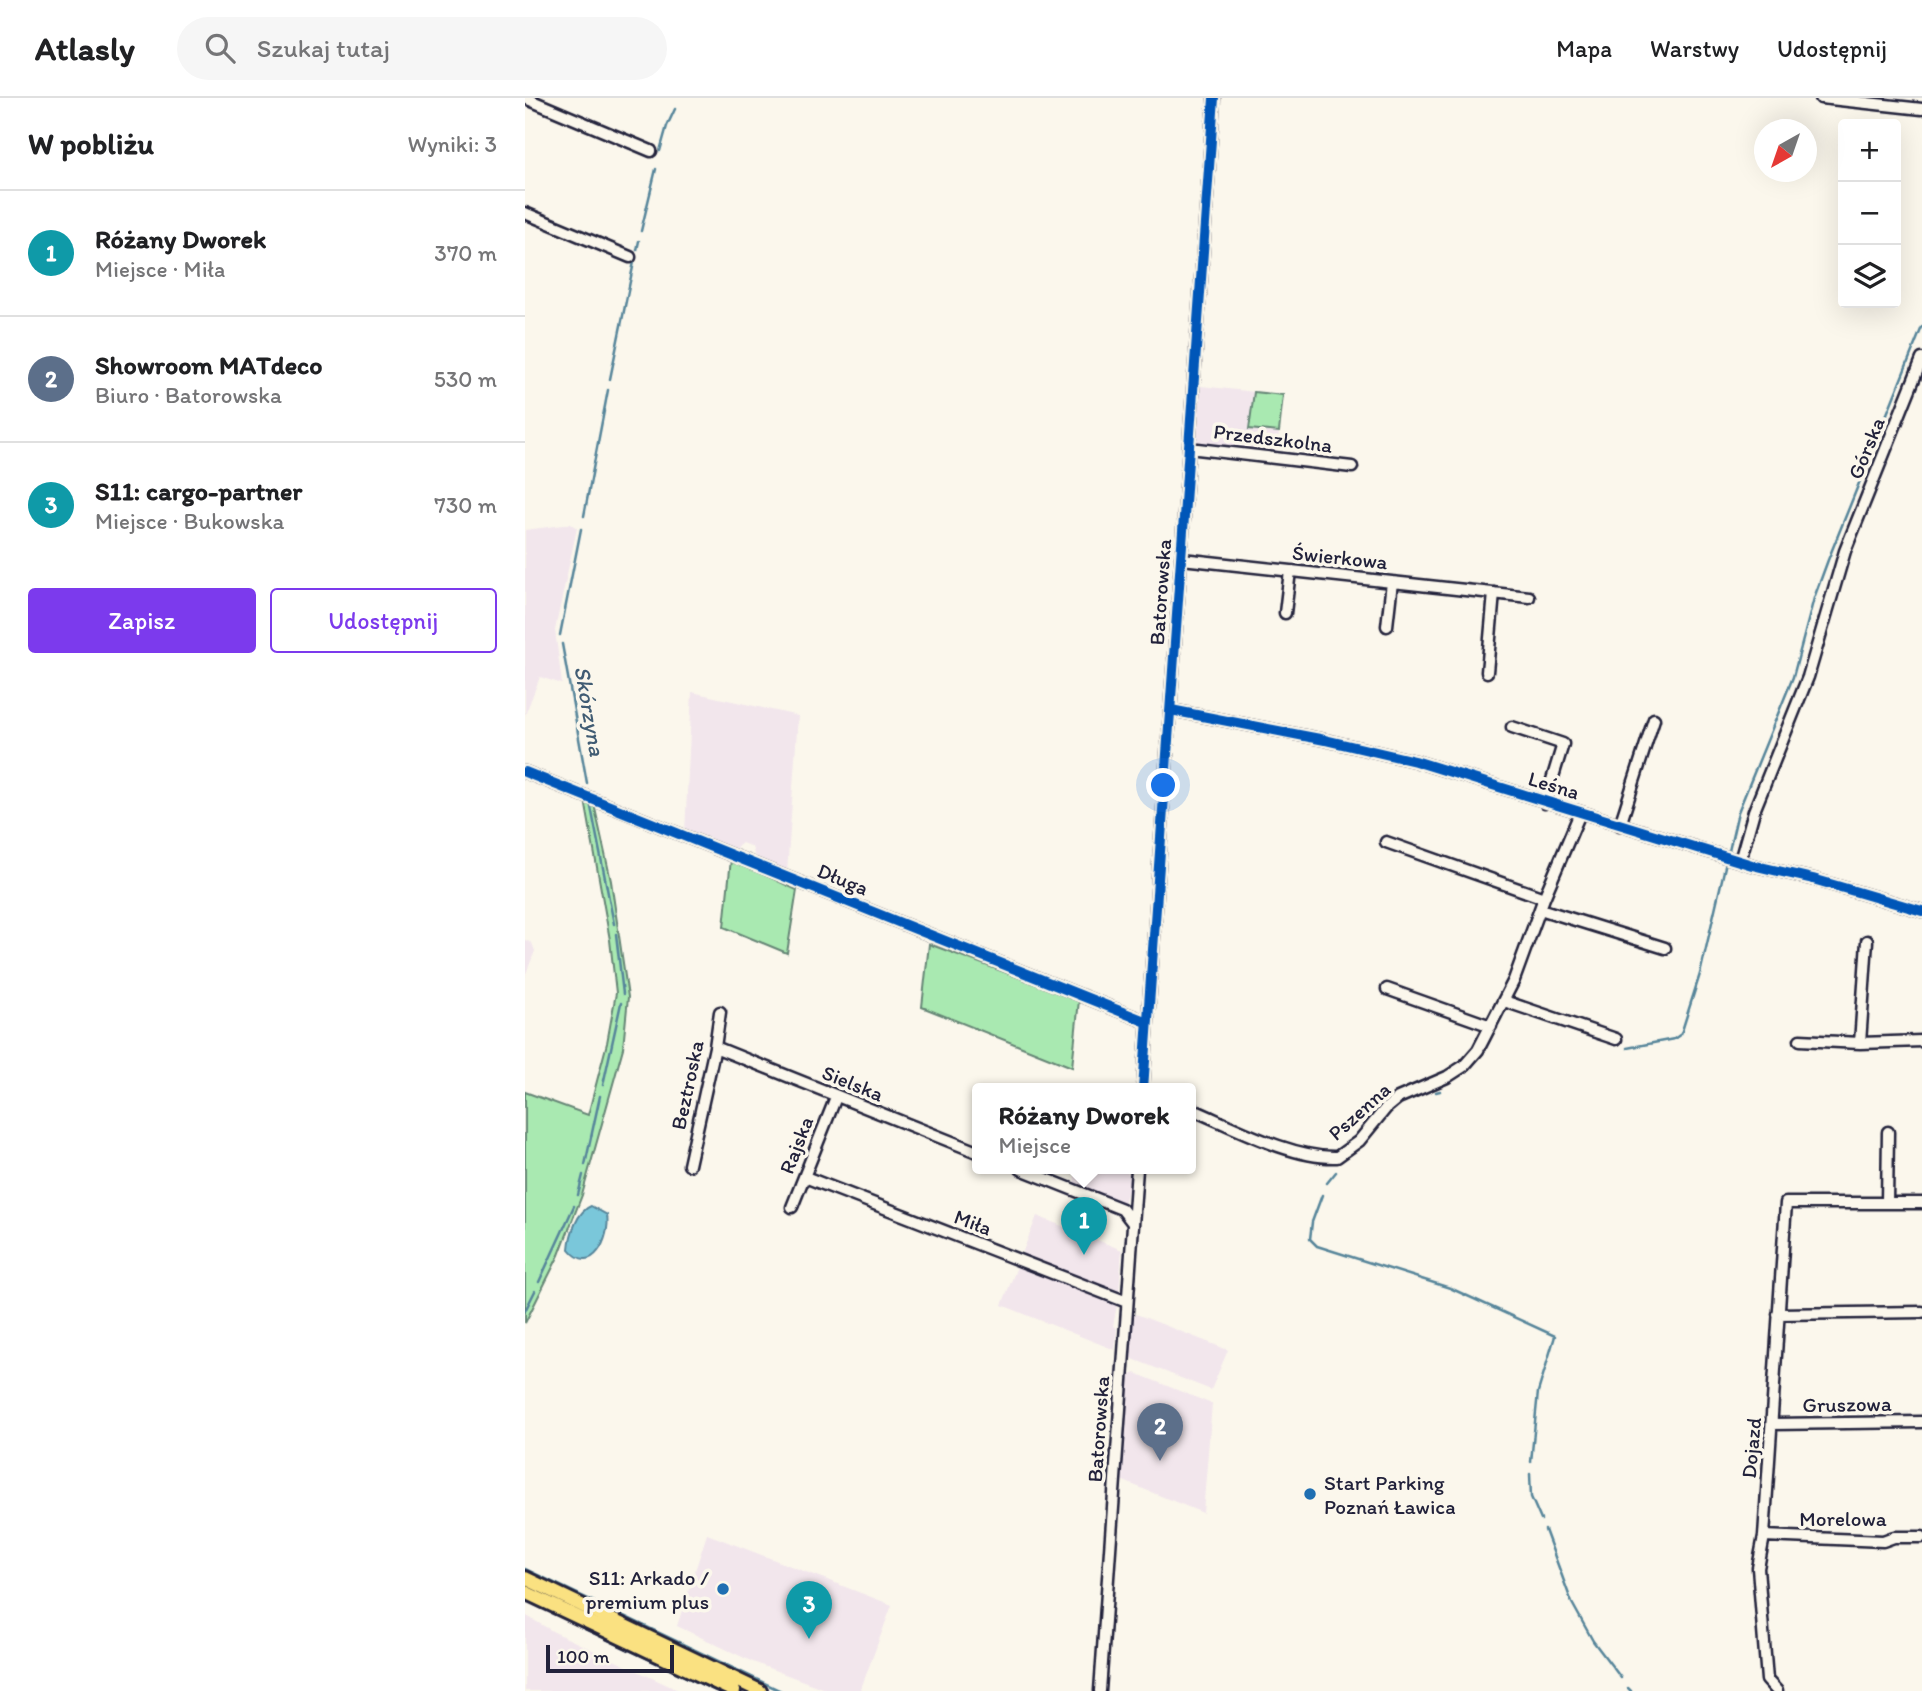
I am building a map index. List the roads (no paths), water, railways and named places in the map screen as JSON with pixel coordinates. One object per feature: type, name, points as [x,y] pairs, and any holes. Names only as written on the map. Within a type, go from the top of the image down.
[{"type":"main road","points":[[525,1578],[760,1691]]},
{"type":"main road","points":[[525,1592],[734,1691]]},
{"type":"street","points":[[525,98],[651,151]]},
{"type":"street","name":"Batorowska","points":[[1143,1083],[1214,98]]},
{"type":"street","points":[[1821,98],[1922,108]]},
{"type":"street","points":[[525,213],[630,257]]},
{"type":"street","name":"Górska","points":[[1740,861],[1754,811],[1808,677],[1845,551],[1922,359]]},
{"type":"street","name":"Przedszkolna","points":[[1189,448],[1352,467]]},
{"type":"street","name":"Świerkowa","points":[[1182,559],[1529,597]]},
{"type":"street","points":[[1285,613],[1290,571]]},
{"type":"street","points":[[1387,626],[1392,582]]},
{"type":"street","points":[[1487,672],[1494,593]]},
{"type":"street","name":"Leśna","points":[[1171,710],[1325,740],[1415,761],[1740,861],[1922,911]]},
{"type":"street","points":[[1620,825],[1654,719]]},
{"type":"street","points":[[1512,727],[1563,744],[1545,803]]},
{"type":"street","name":"Długa","points":[[525,772],[1147,1023]]},
{"type":"street","name":"Pszenna","points":[[1196,1110],[1286,1148],[1310,1155],[1337,1157],[1359,1141],[1386,1108],[1398,1098],[1447,1077],[1464,1066],[1478,1050],[1504,1001],[1580,813]]},
{"type":"street","points":[[1386,842],[1544,898]]},
{"type":"street","points":[[1540,909],[1665,948]]},
{"type":"street","points":[[1860,1043],[1867,941]]},
{"type":"street","points":[[1387,989],[1491,1026]]},
{"type":"street","points":[[1504,1001],[1616,1039]]},
{"type":"street","name":"Beztroska","points":[[689,1165],[720,1012]]},
{"type":"street","points":[[1800,1040],[1860,1043],[1922,1041]]},
{"type":"street","name":"Sielska","points":[[715,1047],[972,1150]]},
{"type":"street","name":"Rajska","points":[[792,1207],[836,1097]]},
{"type":"street","points":[[1888,1132],[1887,1203],[1922,1203]]},
{"type":"street","points":[[1034,1174],[1122,1209],[1132,1222]]},
{"type":"street","name":"Batorowska","points":[[1100,1691],[1137,1174]]},
{"type":"street","name":"Miła","points":[[805,1177],[1127,1302]]},
{"type":"street","points":[[1122,1209],[1134,1202]]},
{"type":"street","name":"Dojazd","points":[[1777,1691],[1767,1680],[1758,1568],[1764,1536],[1786,1203],[1887,1203]]},
{"type":"street","points":[[1778,1314],[1922,1312]]},
{"type":"street","name":"Gruszowa","points":[[1772,1424],[1922,1422]]},
{"type":"street","name":"Morelowa","points":[[1764,1536],[1883,1541],[1894,1537],[1922,1537]]},
{"type":"water","points":[[591,1206],[607,1215],[606,1234],[598,1251],[585,1259],[577,1257],[569,1249],[578,1218]]},
{"type":"waterway","name":"Skórzyna","points":[[660,151],[675,109]]},
{"type":"waterway","name":"Skórzyna","points":[[641,231],[656,169]]},
{"type":"waterway","name":"Skórzyna","points":[[637,250],[639,241]]},
{"type":"waterway","name":"Skórzyna","points":[[610,379],[634,262]]},
{"type":"waterway","points":[[1729,851],[1738,812],[1793,677],[1814,598],[1922,327]]},
{"type":"waterway","name":"Skórzyna","points":[[584,516],[608,390]]},
{"type":"waterway","name":"Skórzyna","points":[[560,635],[581,529]]},
{"type":"waterway","name":"Skórzyna","points":[[562,644],[587,783]]},
{"type":"waterway","name":"Skórzyna","points":[[590,802],[614,924]]},
{"type":"waterway","points":[[1627,1048],[1674,1039],[1681,1034],[1700,974],[1726,862]]},
{"type":"waterway","name":"Skórzyna","points":[[616,934],[623,994]]},
{"type":"waterway","name":"Skórzyna","points":[[603,1085],[621,1003]]},
{"type":"waterway","points":[[1436,1092],[1440,1091]]},
{"type":"waterway","name":"Skórzyna","points":[[585,1165],[600,1096]]},
{"type":"waterway","points":[[1327,1183],[1336,1172]]},
{"type":"waterway","name":"Skórzyna","points":[[578,1195],[583,1175]]},
{"type":"waterway","points":[[1322,1195],[1312,1222],[1310,1239],[1317,1246],[1450,1288],[1555,1336],[1538,1392],[1531,1462]]},
{"type":"waterway","name":"Skórzyna","points":[[539,1282],[574,1206]]},
{"type":"waterway","name":"Skórzyna","points":[[525,1311],[535,1291]]},
{"type":"waterway","points":[[1530,1474],[1531,1497],[1541,1520]]},
{"type":"waterway","points":[[1545,1530],[1572,1603],[1593,1641],[1621,1678]]},
{"type":"waterway","points":[[525,1569],[781,1691]]},
{"type":"waterway","points":[[579,1626],[716,1691]]},
{"type":"waterway","points":[[1628,1688],[1631,1691]]},
{"type":"place","name":"Różany Dworek","points":[[1084,1255]]},
{"type":"place","name":"Showroom MATdeco","points":[[1160,1461]]},
{"type":"place","name":"Start Parking Poznań Ławica","points":[[1310,1494]]},
{"type":"place","name":"S11: Arkado / premium plus","points":[[723,1589]]},
{"type":"place","name":"S11: cargo-partner","points":[[809,1639]]}]
